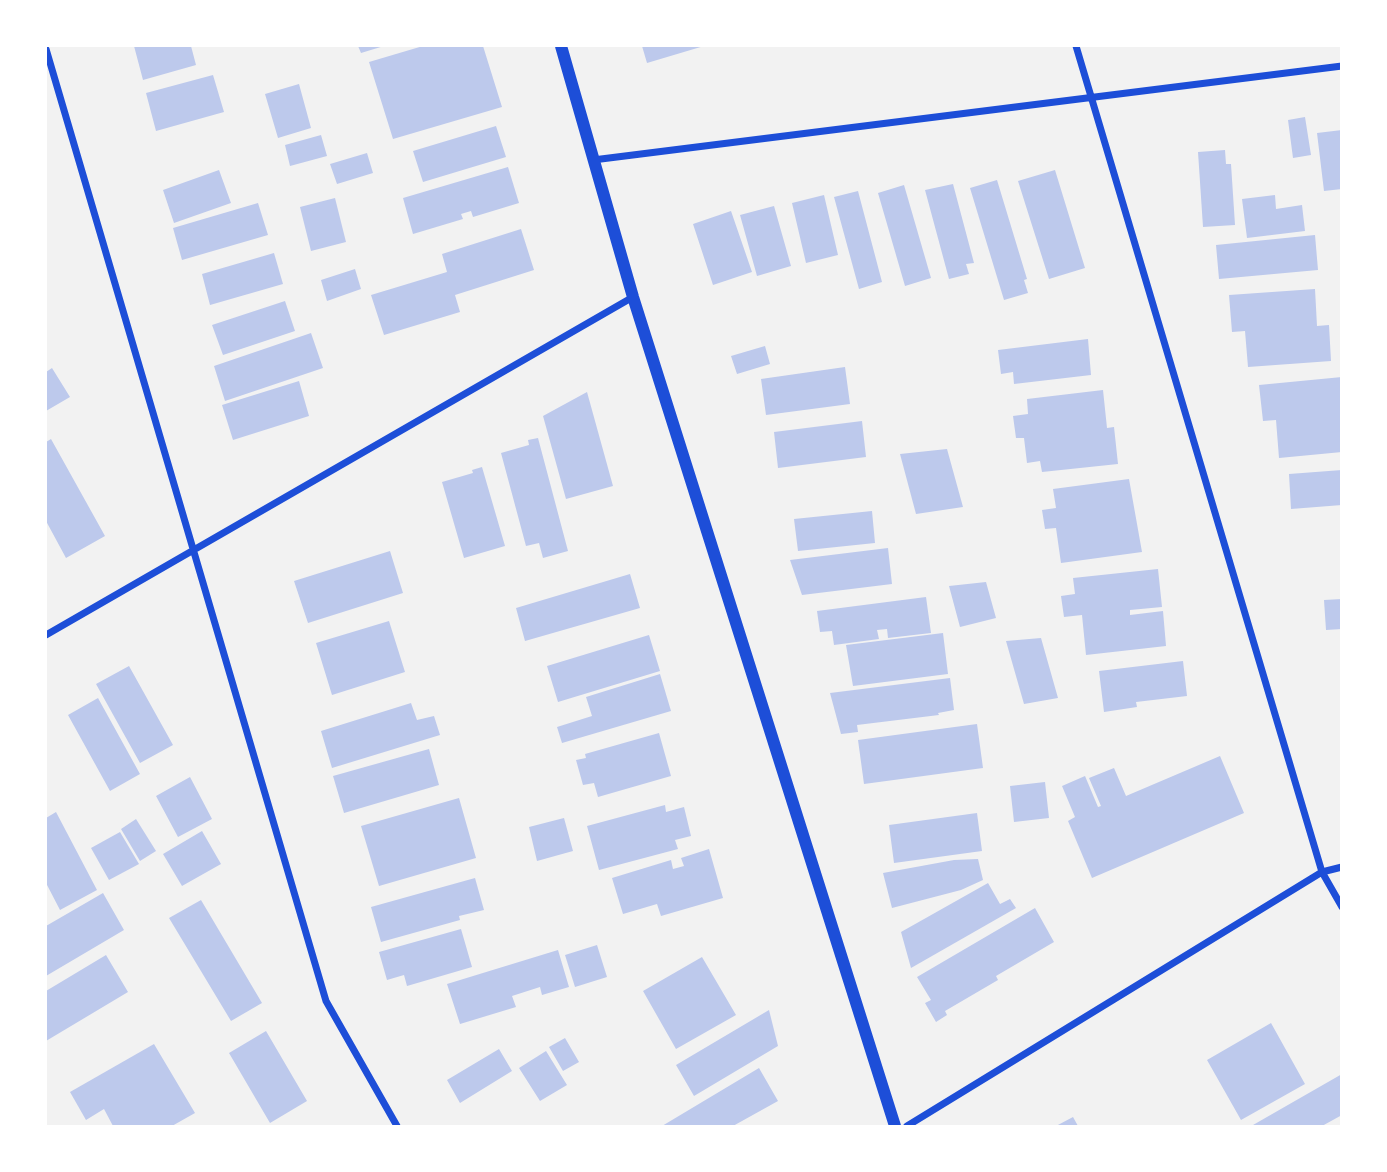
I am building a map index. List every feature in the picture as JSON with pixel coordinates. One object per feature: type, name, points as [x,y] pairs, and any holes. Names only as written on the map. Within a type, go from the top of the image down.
[{"type":"street","points":[[561,46],[633,297],[895,1126]]},
{"type":"street","points":[[1076,46],[1322,872],[1342,907]]},
{"type":"street","points":[[46,50],[326,1001],[397,1126]]},
{"type":"street","points":[[593,160],[1342,66]]},
{"type":"street","points":[[46,635],[633,297]]},
{"type":"street","points":[[907,1126],[1322,872],[1342,867]]},
{"type":"building","points":[[134,46],[191,46],[196,65],[143,80]]},
{"type":"building","points":[[358,46],[384,46],[361,53]]},
{"type":"building","points":[[423,46],[483,46],[502,107],[393,139],[369,62]]},
{"type":"building","points":[[642,46],[704,46],[647,63]]},
{"type":"building","points":[[213,75],[224,112],[156,131],[146,93]]},
{"type":"building","points":[[299,84],[311,128],[278,138],[265,94]]},
{"type":"building","points":[[1305,117],[1311,155],[1293,158],[1288,120]]},
{"type":"building","points":[[496,126],[506,157],[423,182],[413,151]]},
{"type":"building","points":[[1342,130],[1342,189],[1324,191],[1317,133]]},
{"type":"building","points":[[321,135],[327,156],[290,166],[285,145]]},
{"type":"building","points":[[1225,150],[1226,164],[1231,164],[1235,225],[1203,227],[1198,152]]},
{"type":"building","points":[[367,153],[373,173],[337,184],[330,164]]},
{"type":"building","points":[[508,167],[519,203],[473,217],[471,211],[461,214],[463,219],[413,234],[403,198]]},
{"type":"building","points":[[219,170],[231,203],[174,223],[163,190]]},
{"type":"building","points":[[1055,170],[1085,268],[1049,279],[1018,181]]},
{"type":"building","points":[[997,180],[1027,279],[1024,280],[1028,293],[1004,300],[970,188]]},
{"type":"building","points":[[953,184],[974,263],[966,264],[969,274],[949,279],[925,190]]},
{"type":"building","points":[[904,185],[931,278],[905,286],[878,193]]},
{"type":"building","points":[[858,191],[882,282],[859,289],[834,197]]},
{"type":"building","points":[[824,195],[838,255],[806,263],[792,203]]},
{"type":"building","points":[[1275,195],[1276,209],[1302,205],[1305,231],[1247,238],[1242,199]]},
{"type":"building","points":[[335,198],[346,242],[311,251],[300,207]]},
{"type":"building","points":[[258,203],[268,235],[182,260],[173,228]]},
{"type":"building","points":[[774,206],[791,266],[757,276],[740,215]]},
{"type":"building","points":[[731,211],[752,272],[713,285],[693,224]]},
{"type":"building","points":[[521,229],[534,270],[455,295],[460,312],[384,335],[371,295],[447,272],[442,254]]},
{"type":"building","points":[[1315,235],[1318,270],[1219,279],[1216,245]]},
{"type":"building","points":[[274,253],[283,284],[210,305],[202,274]]},
{"type":"building","points":[[355,269],[361,289],[327,301],[321,280]]},
{"type":"building","points":[[1315,289],[1317,326],[1329,325],[1331,361],[1248,367],[1245,331],[1232,332],[1229,295]]},
{"type":"building","points":[[285,301],[295,331],[223,355],[212,325]]},
{"type":"building","points":[[311,333],[323,368],[225,401],[214,366]]},
{"type":"building","points":[[1088,339],[1091,375],[1014,384],[1013,372],[1001,374],[998,350]]},
{"type":"building","points":[[765,346],[770,364],[737,374],[731,356]]},
{"type":"building","points":[[845,367],[850,404],[766,415],[761,379]]},
{"type":"building","points":[[52,368],[70,397],[46,411],[46,372]]},
{"type":"building","points":[[1342,377],[1342,452],[1279,458],[1276,420],[1263,421],[1259,385]]},
{"type":"building","points":[[299,381],[309,416],[233,440],[222,405]]},
{"type":"building","points":[[1103,390],[1107,428],[1114,427],[1118,464],[1042,472],[1040,461],[1027,463],[1024,438],[1016,438],[1013,416],[1028,414],[1027,399]]},
{"type":"building","points":[[587,392],[613,486],[566,499],[543,416]]},
{"type":"building","points":[[862,421],[866,457],[778,468],[774,432]]},
{"type":"building","points":[[538,438],[568,551],[543,558],[539,543],[526,546],[501,453],[529,445],[528,440]]},
{"type":"building","points":[[51,439],[105,536],[66,558],[46,521],[46,442]]},
{"type":"building","points":[[947,449],[963,507],[916,514],[900,454]]},
{"type":"building","points":[[482,467],[505,546],[464,558],[442,482],[473,473],[472,470]]},
{"type":"building","points":[[1342,470],[1342,505],[1291,509],[1289,474]]},
{"type":"building","points":[[1129,479],[1142,552],[1061,563],[1056,528],[1045,529],[1042,510],[1056,508],[1053,489]]},
{"type":"building","points":[[872,511],[875,543],[798,551],[794,519]]},
{"type":"building","points":[[888,548],[892,584],[802,595],[790,560]]},
{"type":"building","points":[[390,551],[403,593],[308,623],[294,581]]},
{"type":"building","points":[[1158,569],[1162,607],[1130,610],[1130,615],[1163,611],[1166,646],[1086,655],[1082,615],[1064,617],[1061,596],[1075,594],[1073,578]]},
{"type":"building","points":[[630,574],[640,608],[525,641],[516,608]]},
{"type":"building","points":[[986,582],[996,618],[960,627],[949,586]]},
{"type":"building","points":[[926,597],[931,633],[888,638],[887,629],[877,630],[879,639],[834,645],[832,631],[820,632],[817,611]]},
{"type":"building","points":[[1342,599],[1342,629],[1326,630],[1324,600]]},
{"type":"building","points":[[389,621],[405,672],[332,695],[316,643]]},
{"type":"building","points":[[943,633],[948,674],[853,686],[846,645]]},
{"type":"building","points":[[649,635],[660,671],[558,702],[547,666]]},
{"type":"building","points":[[1041,638],[1058,698],[1024,704],[1006,641]]},
{"type":"building","points":[[1183,661],[1187,696],[1136,702],[1137,707],[1104,712],[1099,671]]},
{"type":"building","points":[[129,666],[173,745],[140,763],[96,684]]},
{"type":"building","points":[[660,674],[671,711],[562,743],[557,727],[592,716],[586,697]]},
{"type":"building","points":[[950,678],[954,710],[938,713],[939,715],[857,725],[858,732],[841,734],[830,693]]},
{"type":"building","points":[[98,698],[140,774],[110,791],[68,715]]},
{"type":"building","points":[[411,703],[417,720],[434,716],[440,735],[332,768],[321,731]]},
{"type":"building","points":[[977,724],[983,768],[864,784],[858,740]]},
{"type":"building","points":[[659,733],[671,776],[598,797],[594,783],[583,785],[576,760],[586,758],[585,754]]},
{"type":"building","points":[[429,749],[439,785],[344,813],[333,776]]},
{"type":"building","points":[[1220,756],[1244,813],[1092,878],[1068,821],[1075,817],[1062,786],[1085,776],[1098,807],[1101,806],[1089,778],[1114,768],[1126,796]]},
{"type":"building","points":[[190,777],[212,819],[178,837],[156,796]]},
{"type":"building","points":[[1045,782],[1049,818],[1014,822],[1010,786]]},
{"type":"building","points":[[459,798],[476,858],[379,886],[361,826]]},
{"type":"building","points":[[665,805],[666,812],[684,807],[691,836],[675,840],[678,849],[599,870],[587,826]]},
{"type":"building","points":[[56,812],[97,890],[60,910],[46,883],[46,818]]},
{"type":"building","points":[[977,813],[982,851],[894,863],[889,825]]},
{"type":"building","points":[[564,818],[573,851],[537,861],[529,827]]},
{"type":"building","points":[[136,819],[156,851],[140,861],[121,829]]},
{"type":"building","points":[[202,831],[221,864],[182,886],[163,854]]},
{"type":"building","points":[[120,832],[139,864],[109,880],[91,848]]},
{"type":"building","points":[[709,849],[723,898],[661,916],[657,904],[623,914],[612,878],[671,860],[673,869],[684,866],[681,858]]},
{"type":"building","points":[[978,859],[983,880],[961,890],[892,908],[883,873],[954,860]]},
{"type":"building","points":[[475,878],[484,910],[459,916],[460,920],[381,942],[371,907]]},
{"type":"building","points":[[988,883],[1000,904],[1010,899],[1016,908],[911,968],[901,932]]},
{"type":"building","points":[[103,893],[124,930],[46,976],[46,926]]},
{"type":"building","points":[[201,900],[262,1003],[231,1021],[169,918]]},
{"type":"building","points":[[1035,908],[1054,942],[996,976],[998,980],[945,1011],[947,1015],[936,1022],[925,1003],[931,1000],[917,977]]},
{"type":"building","points":[[461,929],[472,967],[407,986],[404,975],[387,980],[379,952]]},
{"type":"building","points":[[597,945],[607,977],[575,987],[565,955]]},
{"type":"building","points":[[558,950],[569,987],[542,995],[540,987],[512,996],[516,1007],[460,1024],[447,984]]},
{"type":"building","points":[[106,955],[128,992],[46,1041],[46,991]]},
{"type":"building","points":[[702,957],[736,1015],[676,1049],[643,991]]},
{"type":"building","points":[[769,1010],[778,1046],[694,1096],[676,1065]]},
{"type":"building","points":[[1271,1023],[1305,1084],[1241,1120],[1207,1060]]},
{"type":"building","points":[[266,1031],[307,1101],[270,1123],[229,1053]]},
{"type":"building","points":[[565,1038],[579,1062],[563,1071],[549,1047]]},
{"type":"building","points":[[154,1044],[195,1113],[172,1126],[113,1126],[104,1109],[86,1120],[70,1092]]},
{"type":"building","points":[[499,1049],[512,1071],[460,1103],[447,1080]]},
{"type":"building","points":[[546,1051],[567,1085],[540,1101],[519,1068]]},
{"type":"building","points":[[759,1068],[778,1101],[733,1126],[662,1126]]},
{"type":"building","points":[[1342,1074],[1342,1115],[1322,1126],[1253,1125]]},
{"type":"building","points":[[1073,1117],[1078,1126],[1056,1126]]}]
